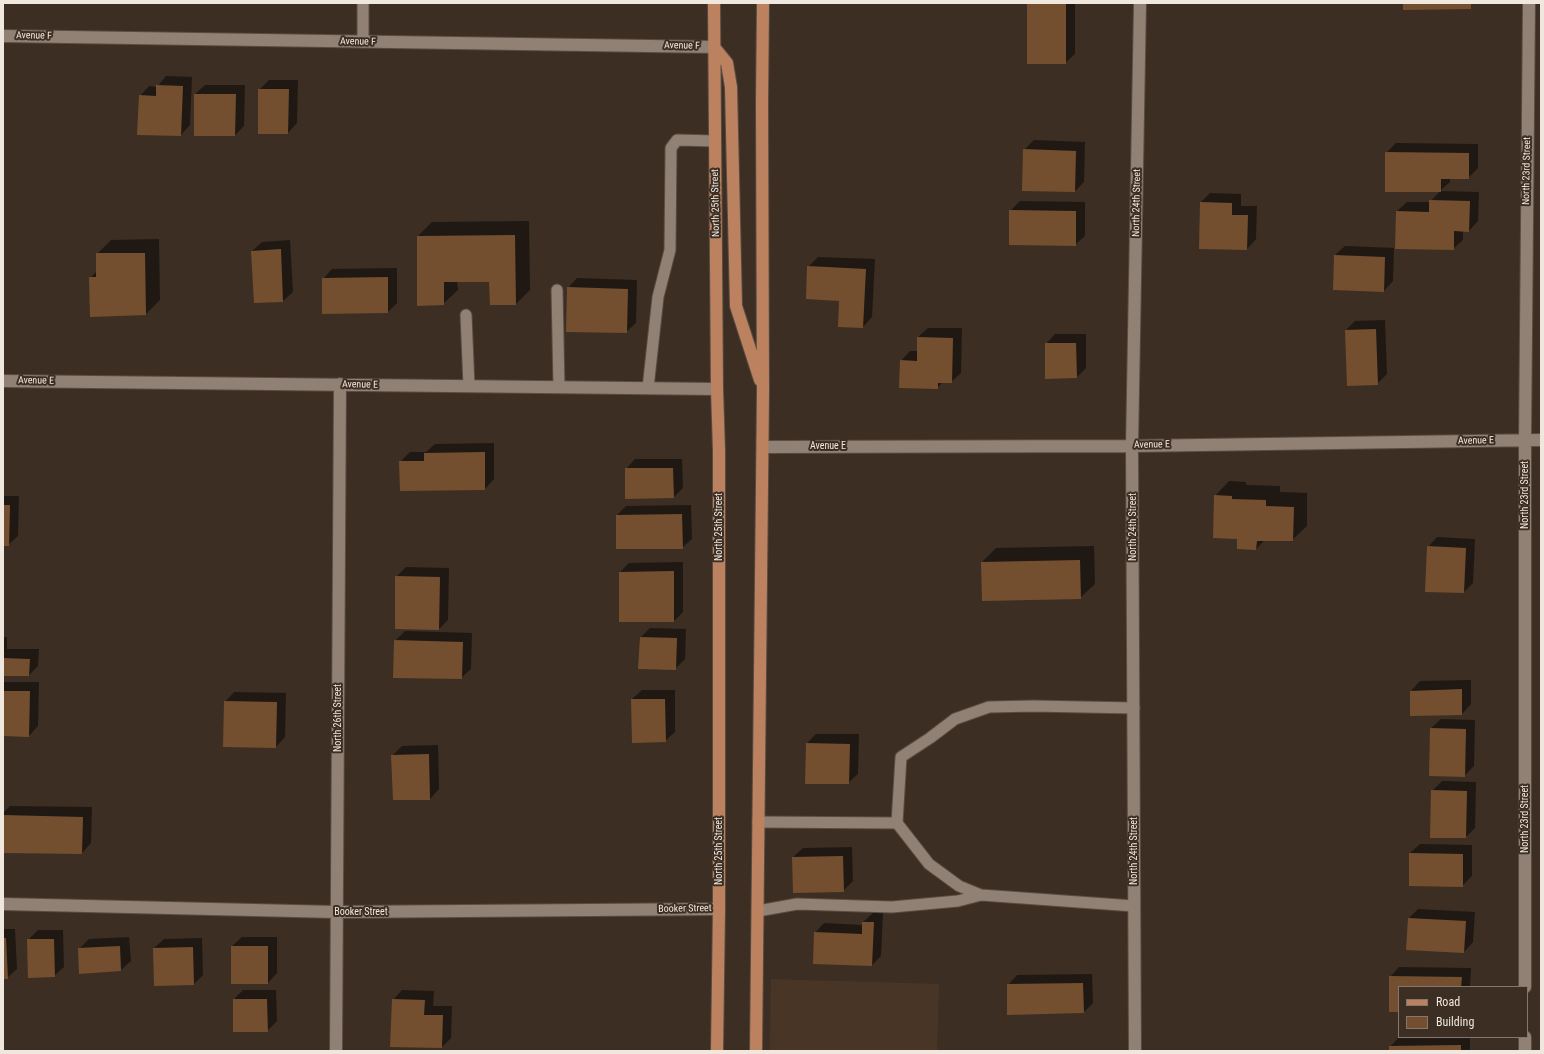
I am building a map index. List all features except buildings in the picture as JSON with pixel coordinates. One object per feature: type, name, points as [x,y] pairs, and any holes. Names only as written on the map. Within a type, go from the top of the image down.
[{"type":"main road","name":"North 25th Street","points":[[714,3],[720,451],[720,909],[717,1051]]},
{"type":"main road","points":[[756,1051],[763,447],[763,3]]},
{"type":"main road","points":[[714,47],[727,62],[731,86],[736,306],[763,391]]},
{"type":"street","name":"North 24th Street","points":[[1135,1051],[1132,446],[1140,3]]},
{"type":"street","name":"North 23rd Street","points":[[1525,986],[1525,440],[1529,3]]},
{"type":"street","name":"Avenue F","points":[[3,36],[714,47]]},
{"type":"street","name":"Avenue E","points":[[3,381],[718,389]]},
{"type":"street","name":"North 26th Street","points":[[336,1051],[340,384]]},
{"type":"street","name":"Avenue E","points":[[763,447],[1132,446],[1541,440]]},
{"type":"street","name":"Booker Street","points":[[3,904],[336,912],[720,909]]},
{"type":"street","points":[[1525,1038],[1525,1051]]},
{"type":"lane","points":[[363,3],[363,42]]},
{"type":"lane","points":[[648,388],[658,297],[670,250],[671,148],[677,140],[715,141]]},
{"type":"lane","points":[[558,290],[559,387]]},
{"type":"lane","points":[[466,315],[469,386]]},
{"type":"lane","points":[[1134,708],[1033,706],[990,708],[955,719],[901,757],[897,823],[929,864],[959,886],[981,895],[1134,906]]},
{"type":"lane","points":[[758,822],[897,823]]},
{"type":"lane","points":[[758,911],[797,904],[892,907],[958,901],[981,895]]},
{"type":"shaded area","points":[[771,979],[939,984],[937,1051],[770,1051]]}]
